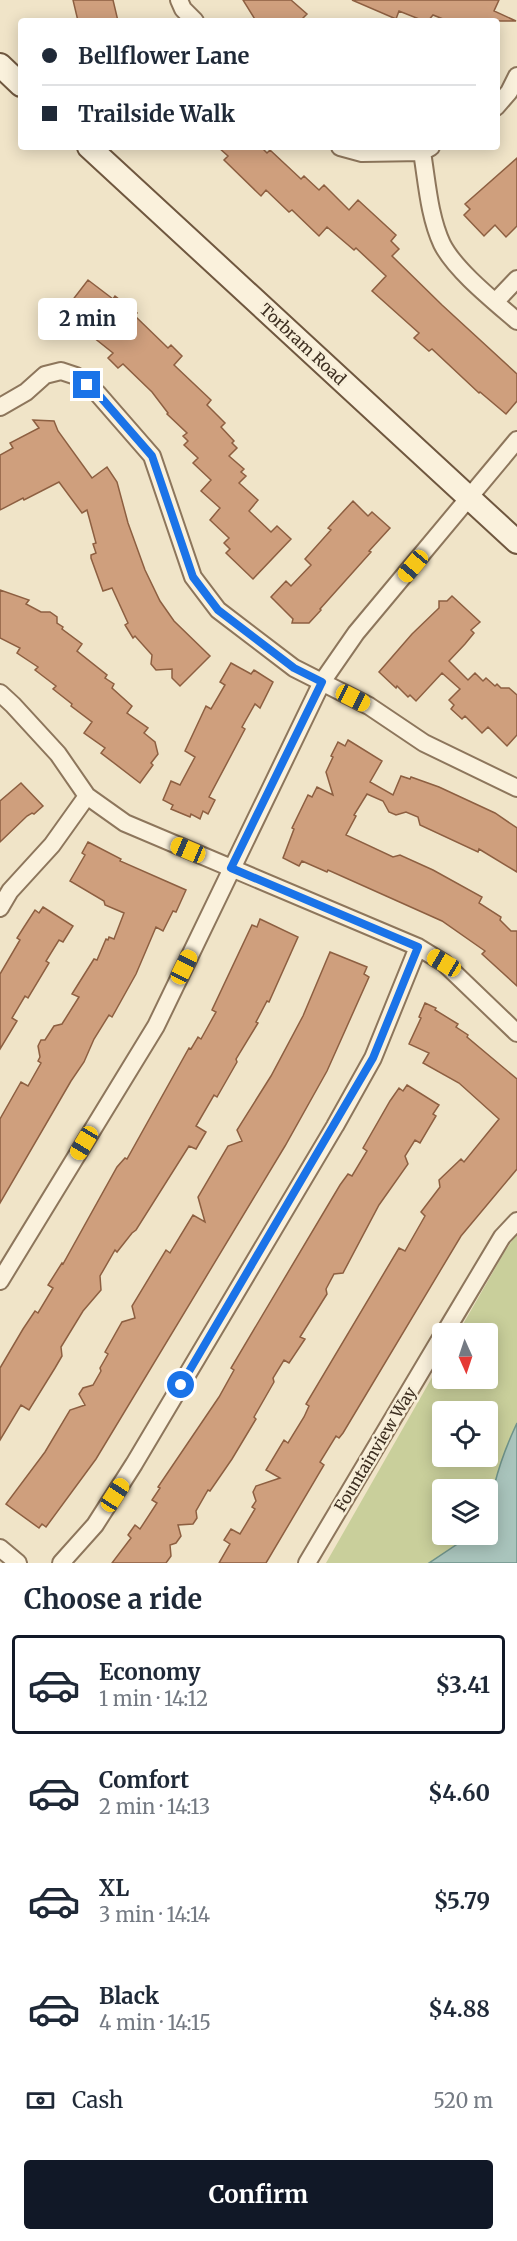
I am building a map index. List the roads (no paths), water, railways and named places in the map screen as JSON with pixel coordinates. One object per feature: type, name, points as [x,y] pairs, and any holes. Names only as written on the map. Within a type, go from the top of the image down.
[{"type":"main road","points":[[0,65],[18,81]]},
{"type":"main road","name":"Torbram Road","points":[[92,150],[517,542]]},
{"type":"street","points":[[179,0],[183,9],[192,18]]},
{"type":"street","points":[[500,102],[509,92],[517,76]]},
{"type":"street","points":[[351,150],[362,153],[411,150]]},
{"type":"street","points":[[427,150],[431,209],[443,244],[462,270],[517,321]]},
{"type":"street","points":[[495,302],[517,279]]},
{"type":"street","points":[[0,407],[26,392],[45,375],[61,371],[76,376],[98,394],[152,456],[193,577],[218,610],[294,668],[369,706],[424,742],[517,788]]},
{"type":"street","points":[[0,1281],[156,1026],[322,682],[356,633],[517,440]]},
{"type":"street","points":[[0,693],[14,705],[58,754],[87,795],[124,823],[418,947],[444,963],[517,1033]]},
{"type":"street","points":[[0,909],[10,891],[52,845],[87,795]]},
{"type":"street","points":[[61,1563],[95,1525],[134,1464],[335,1126],[373,1058],[418,947]]},
{"type":"street","name":"Fountainview Way","points":[[450,1323],[502,1237],[517,1221]]},
{"type":"street","name":"Fountainview Way","points":[[306,1563],[432,1353]]},
{"type":"street","points":[[0,1548],[18,1563]]},
{"type":"water","points":[[517,1423],[517,1563],[429,1563],[456,1545],[498,1545],[498,1479],[496,1479]]}]
